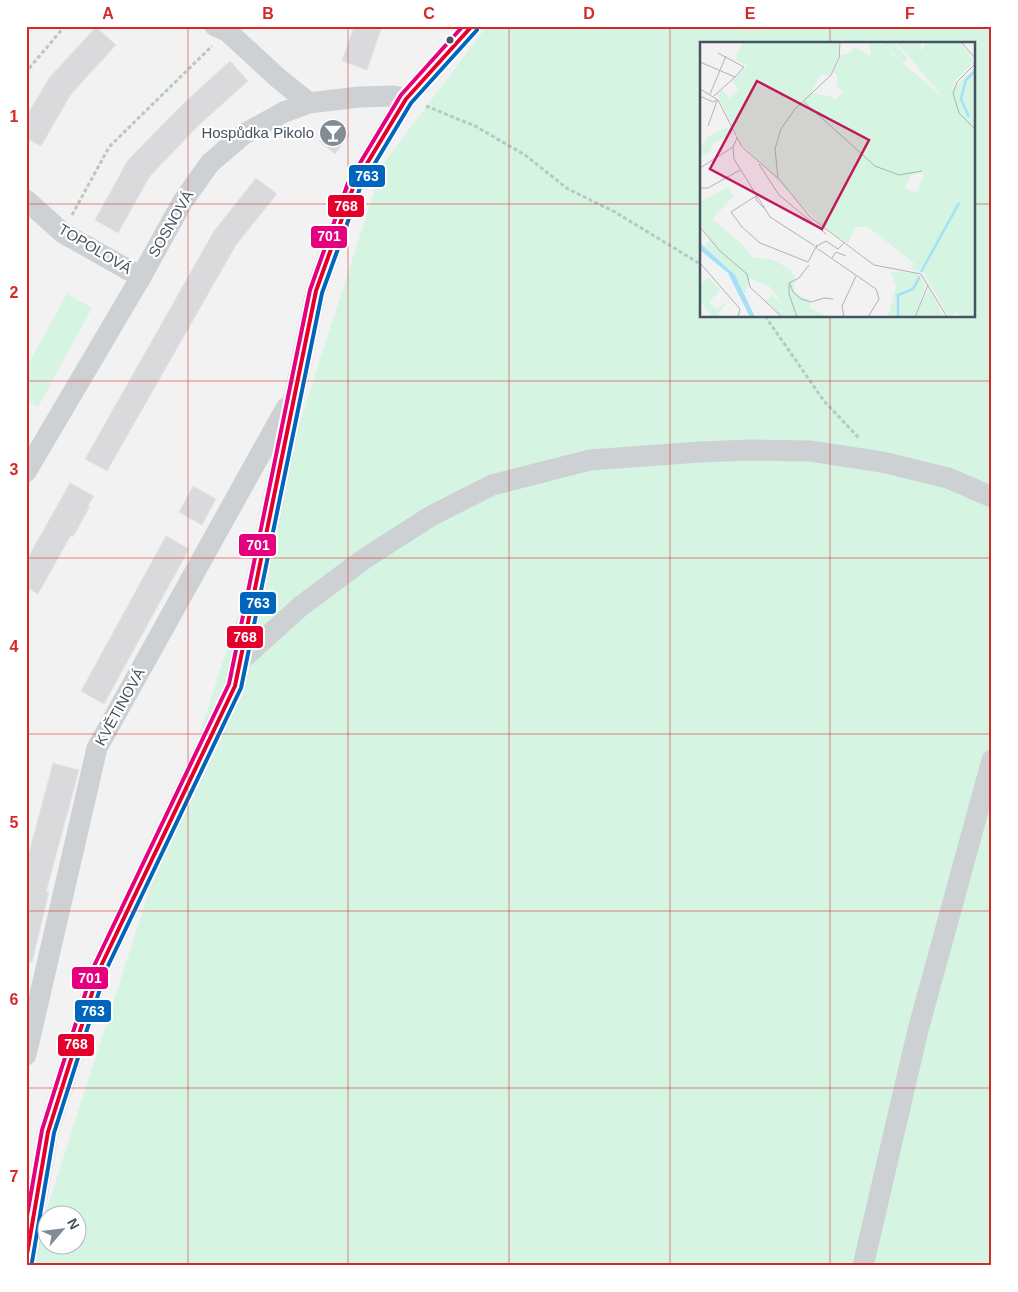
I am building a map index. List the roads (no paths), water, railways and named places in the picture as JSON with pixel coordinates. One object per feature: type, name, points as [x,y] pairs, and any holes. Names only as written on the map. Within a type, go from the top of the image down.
[{"type":"street","points":[[26,1261],[48,1132],[100,968],[236,686],[316,291],[354,185],[406,99],[472,26]]},
{"type":"street","points":[[221,29],[309,103]]},
{"type":"street","name":"SOSNOVÁ","points":[[26,472],[141,277],[183,201],[210,163],[244,134],[284,112],[309,103],[368,96],[394,96],[406,99]]},
{"type":"street","name":"TOPOLOVÁ","points":[[26,200],[63,233],[141,277]]},
{"type":"street","name":"KVĚTINOVÁ","points":[[26,1055],[97,748],[296,391]]},
{"type":"street","points":[[241,660],[301,606],[364,560],[431,516],[492,485],[590,460],[700,452],[750,450],[810,451],[882,462],[948,478],[992,497]]},
{"type":"street","points":[[863,1266],[918,1030],[992,760]]},
{"type":"place","name":"Hospůdka Pikolo","points":[[333,133]]}]
